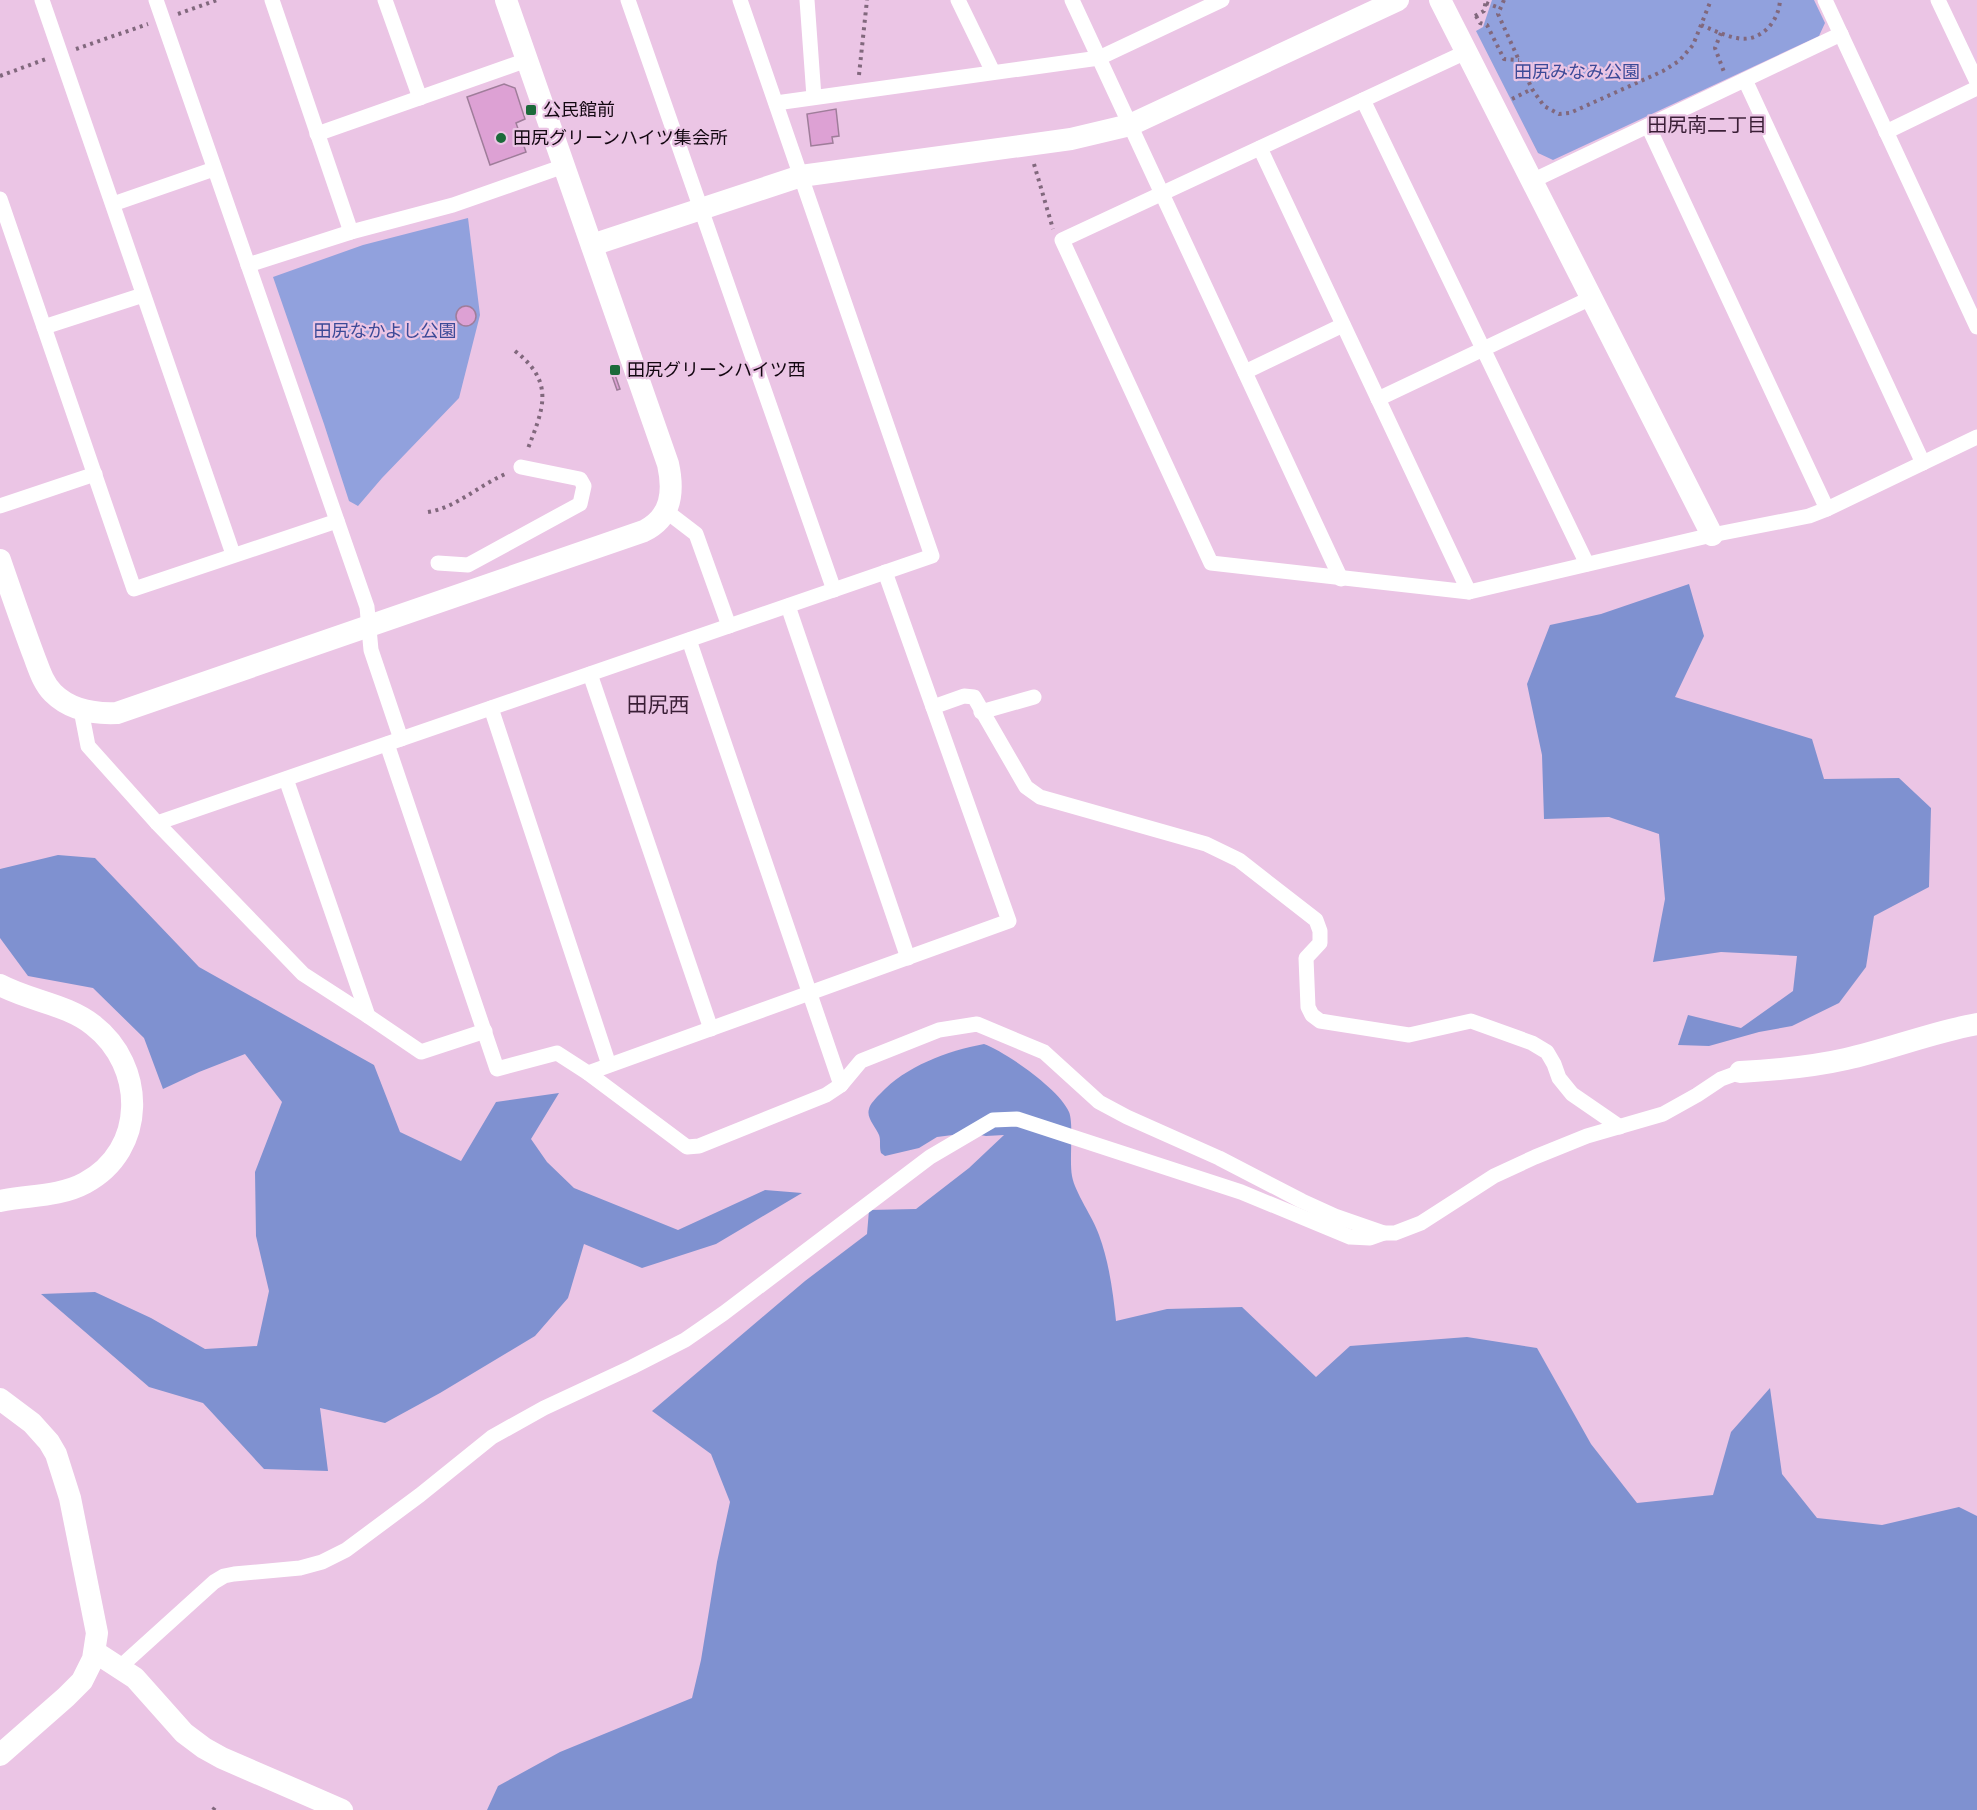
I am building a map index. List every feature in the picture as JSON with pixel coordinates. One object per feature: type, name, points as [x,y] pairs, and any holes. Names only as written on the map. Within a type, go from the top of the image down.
[{"type":"street","points":[[42,0],[233,554]]},
{"type":"street","points":[[156,0],[367,607],[371,650],[394,741],[497,1069],[557,1053],[588,1073],[687,1148],[699,1146],[826,1095],[841,1085],[861,1060],[939,1030],[977,1024],[1044,1052],[1099,1102],[1127,1117],[1219,1158],[1335,1216],[1384,1233],[1395,1233],[1410,1229],[1494,1176],[1587,1136],[1663,1114],[1721,1079],[1740,1072],[1813,1066],[1977,1024]]},
{"type":"street","points":[[272,0],[351,232]]},
{"type":"street","points":[[385,0],[420,98]]},
{"type":"street","points":[[0,560],[45,681],[60,699],[81,710],[98,714],[126,711],[644,531],[655,524],[666,511],[672,489],[668,464],[506,0]]},
{"type":"street","points":[[628,0],[834,590]]},
{"type":"street","points":[[157,823],[932,556],[740,0]]},
{"type":"street","points":[[807,0],[814,97]]},
{"type":"street","points":[[958,0],[993,72]]},
{"type":"street","points":[[1072,0],[1341,579]]},
{"type":"street","points":[[776,103],[1099,58],[1192,6],[1222,0]]},
{"type":"street","points":[[592,245],[801,176],[1071,139],[1130,125],[1398,0]]},
{"type":"street","points":[[1440,0],[1712,535]]},
{"type":"street","points":[[1825,0],[1977,327]]},
{"type":"street","points":[[1938,0],[1977,82]]},
{"type":"street","points":[[1532,181],[1841,34]]},
{"type":"street","points":[[1466,52],[1062,240],[1211,563],[1469,592],[1712,535],[1809,516],[1977,437]]},
{"type":"street","points":[[317,134],[527,60]]},
{"type":"street","points":[[1745,80],[1923,463]]},
{"type":"street","points":[[1886,132],[1977,88]]},
{"type":"street","points":[[1363,100],[1587,564]]},
{"type":"street","points":[[1648,126],[1827,509]]},
{"type":"street","points":[[1260,148],[1469,592]]},
{"type":"street","points":[[248,265],[351,232],[449,206],[564,166]]},
{"type":"street","points":[[112,204],[214,169]]},
{"type":"street","points":[[0,199],[134,589],[337,520]]},
{"type":"street","points":[[44,327],[143,295]]},
{"type":"street","points":[[1378,399],[1591,298]]},
{"type":"street","points":[[1245,372],[1343,325]]},
{"type":"street","points":[[438,563],[469,570],[580,504],[584,486],[580,479],[521,467]]},
{"type":"street","points":[[0,506],[95,474]]},
{"type":"street","points":[[666,511],[696,534],[729,626]]},
{"type":"street","points":[[588,1073],[1009,921],[885,572]]},
{"type":"street","points":[[788,606],[908,958]]},
{"type":"street","points":[[689,640],[841,1085]]},
{"type":"street","points":[[590,674],[711,1029]]},
{"type":"street","points":[[933,706],[964,696],[974,698],[1026,787],[1040,797],[1206,844],[1239,860],[1316,920],[1320,931],[1320,944],[1306,958],[1308,1007],[1312,1015],[1320,1021],[1409,1035],[1471,1021],[1532,1043],[1547,1052],[1559,1078],[1572,1095],[1620,1127]]},
{"type":"street","points":[[981,712],[1034,698]]},
{"type":"street","points":[[491,708],[609,1065]]},
{"type":"street","points":[[81,710],[88,746],[157,823],[303,974],[421,1052],[484,1031]]},
{"type":"street","points":[[286,779],[368,1017]]},
{"type":"street","points":[[0,985],[72,1012],[94,1026],[107,1039],[126,1069],[132,1099],[130,1129],[116,1159],[106,1169],[69,1190],[0,1201]]},
{"type":"street","points":[[120,1667],[214,1582],[224,1576],[300,1568],[322,1562],[346,1550],[492,1437],[544,1407],[685,1340],[930,1157],[993,1120],[1017,1119],[1240,1192],[1350,1237],[1370,1238],[1384,1233]]},
{"type":"street","points":[[0,1399],[22,1414],[41,1432],[56,1454],[62,1468],[97,1626],[95,1652],[86,1674],[75,1689],[0,1755]]},
{"type":"street","points":[[95,1652],[135,1678],[184,1732],[204,1748],[342,1810]]},
{"type":"path","points":[[0,75],[217,0]]},
{"type":"path","points":[[858,91],[867,0]]},
{"type":"path","points":[[1504,0],[1498,14],[1532,89],[1544,106],[1559,114],[1570,113],[1672,66],[1693,45],[1711,0]]},
{"type":"path","points":[[1701,25],[1739,39],[1753,37],[1769,28],[1779,11],[1780,0]]},
{"type":"path","points":[[1467,21],[1484,11],[1486,2],[1500,8]]},
{"type":"path","points":[[1476,16],[1480,23],[1487,25],[1504,59],[1519,60]]},
{"type":"path","points":[[1721,33],[1715,52],[1731,87]]},
{"type":"path","points":[[1508,101],[1532,89]]},
{"type":"path","points":[[1033,160],[1054,232],[1062,240]]},
{"type":"path","points":[[428,512],[447,508],[493,479],[521,467],[540,418],[543,397],[535,371],[527,360],[515,351]]},
{"type":"green space","name":"田尻みなみ公園","points":[[1492,0],[1814,0],[1825,23],[1819,36],[1553,160],[1538,153],[1476,31],[1483,27]]},
{"type":"green space","name":"田尻なかよし公園","points":[[468,218],[480,315],[459,398],[358,506],[349,501],[273,277],[363,245]]},
{"type":"shaded area","points":[[1689,584],[1704,636],[1675,697],[1812,739],[1824,779],[1899,778],[1931,808],[1929,887],[1874,916],[1866,967],[1839,1003],[1792,1026],[1759,1032],[1709,1046],[1678,1045],[1688,1015],[1741,1028],[1793,991],[1797,956],[1721,952],[1653,962],[1665,899],[1659,834],[1609,817],[1544,819],[1542,755],[1527,684],[1550,625],[1601,614]]},
{"type":"shaded area","points":[[58,855],[95,858],[199,967],[374,1065],[400,1132],[461,1161],[496,1102],[559,1093],[531,1139],[547,1162],[574,1188],[678,1230],[765,1190],[802,1193],[716,1244],[642,1268],[584,1244],[568,1298],[535,1336],[385,1423],[320,1408],[328,1471],[264,1469],[203,1403],[149,1387],[41,1294],[95,1292],[151,1318],[205,1349],[257,1346],[269,1291],[256,1236],[255,1172],[282,1102],[245,1054],[163,1089],[144,1038],[93,988],[28,976],[0,938],[0,869]]},
{"type":"shaded area","points":[[984,1044],[1005,1055],[1044,1083],[1064,1103],[1069,1112],[1072,1176],[1102,1245],[1110,1277],[1116,1321],[1167,1309],[1242,1307],[1316,1377],[1350,1346],[1467,1337],[1537,1348],[1591,1444],[1637,1503],[1713,1495],[1731,1432],[1770,1388],[1782,1474],[1817,1518],[1882,1525],[1959,1507],[1977,1516],[1977,1810],[487,1810],[498,1786],[560,1752],[692,1698],[730,1502],[711,1454],[652,1411],[805,1281],[867,1234],[869,1210],[916,1209],[969,1168],[1004,1135],[986,1136],[968,1133],[937,1137],[919,1148],[885,1156],[881,1153],[879,1135],[868,1112],[873,1101],[902,1075],[928,1061]]},
{"type":"building","name":"田尻グリーンハイツ集会所","points":[[504,84],[515,88],[525,119],[516,123],[526,152],[490,165],[467,97]]},
{"type":"building","points":[[836,109],[839,136],[832,137],[833,143],[811,146],[807,114]]},
{"type":"building","points":[[466,306],[473,309],[476,316],[473,323],[466,326],[459,323],[456,316],[459,309]]},
{"type":"building","points":[[614,372],[620,389],[617,390],[611,373]]},
{"type":"place","name":"公民館前","points":[[531,110]]},
{"type":"place","name":"田尻グリーンハイツ集会所","points":[[501,138]]},
{"type":"place","name":"田尻グリーンハイツ西","points":[[615,370]]},
{"type":"district","name":"田尻南二丁目","points":[[1707,125]]},
{"type":"district","name":"田尻西","points":[[658,705]]}]
